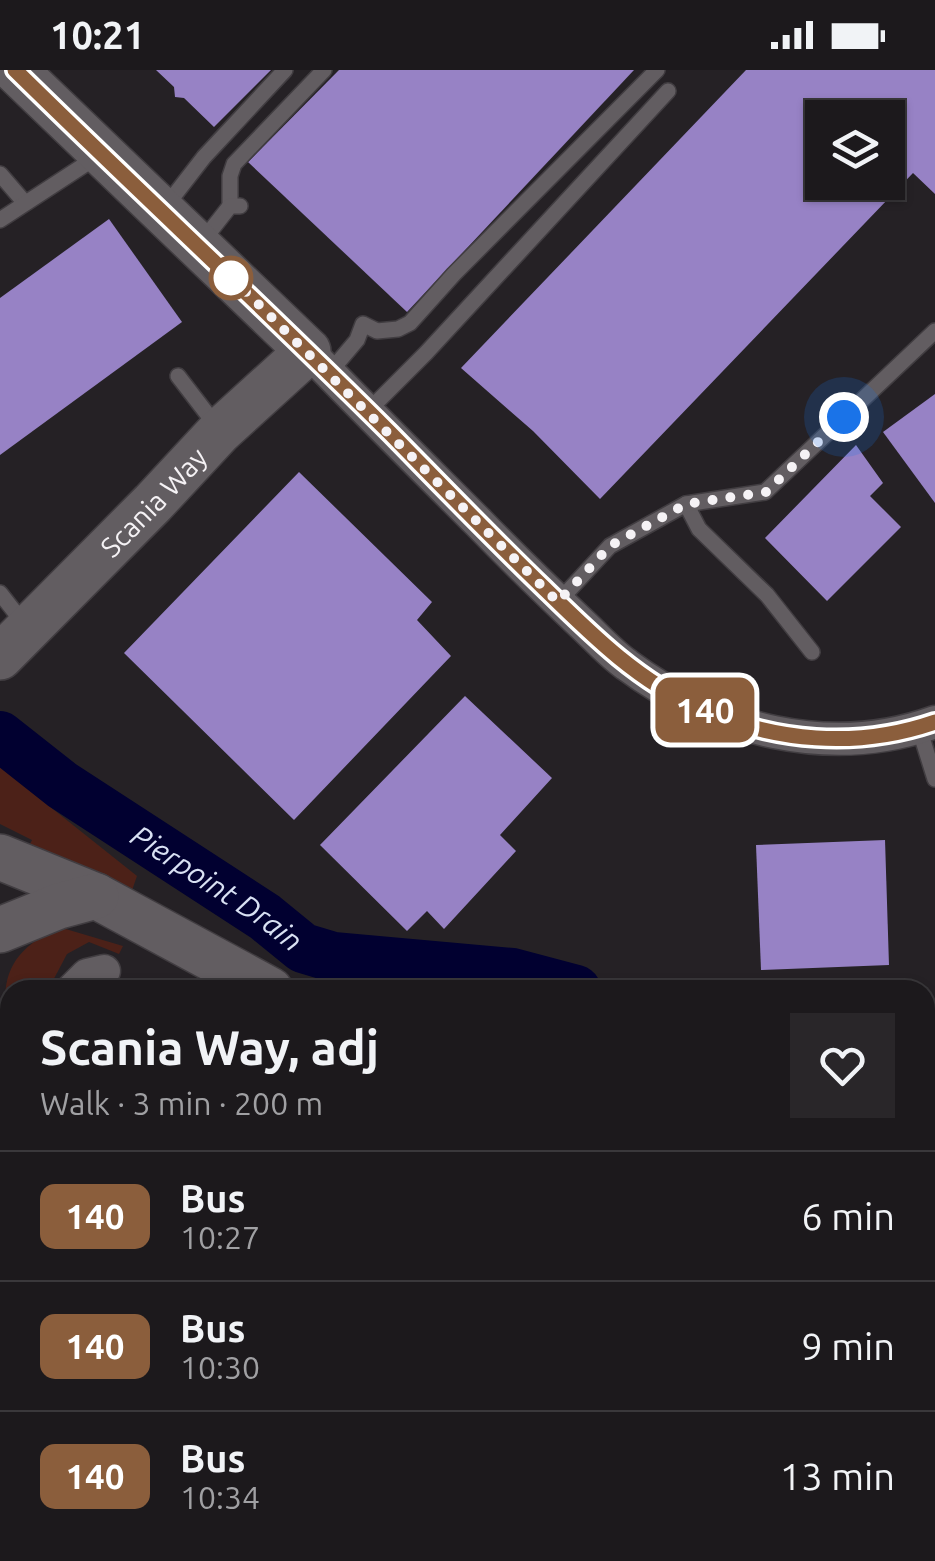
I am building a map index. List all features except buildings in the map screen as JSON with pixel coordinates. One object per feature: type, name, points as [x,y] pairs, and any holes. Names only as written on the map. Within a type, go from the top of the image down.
[{"type":"street","points":[[15,70],[624,664],[698,708],[748,727],[788,736],[856,739],[927,725]]},
{"type":"street","name":"Scania Way","points":[[14,642],[153,504],[220,431],[318,362]]},
{"type":"street","points":[[0,857],[96,896],[251,980]]},
{"type":"street","points":[[0,930],[96,896]]},
{"type":"street","points":[[82,980],[104,972]]},
{"type":"lane","points":[[162,211],[204,157],[285,70]]},
{"type":"lane","points":[[198,246],[235,206],[230,176],[234,164],[324,70]]},
{"type":"lane","points":[[318,362],[357,340],[363,324],[378,331],[398,329],[410,322],[657,70]]},
{"type":"lane","points":[[368,411],[668,90]]},
{"type":"lane","points":[[0,220],[102,154]]},
{"type":"lane","points":[[0,174],[25,202]]},
{"type":"lane","points":[[558,602],[610,546],[686,504],[766,492],[935,331]]},
{"type":"lane","points":[[178,376],[220,431]]},
{"type":"lane","points":[[686,504],[699,529],[767,596],[812,652]]},
{"type":"lane","points":[[0,593],[14,642]]},
{"type":"lane","points":[[927,725],[935,779]]},
{"type":"shaded area","points":[[0,767],[137,876],[129,899],[27,850],[32,840],[0,824]]},
{"type":"shaded area","points":[[59,927],[123,946],[119,954],[89,942],[67,954],[53,980],[8,980],[15,962],[40,938]]},
{"type":"waterway","name":"Pierpoint Drain","points":[[0,736],[62,785],[265,917],[303,948],[333,957],[512,973],[538,980]]},
{"type":"bus line","name":"140","points":[[15,70],[308,351],[624,664],[698,708],[748,727],[788,736],[856,739],[935,722]]},
{"type":"route","points":[[231,278],[226,272],[558,602],[610,546],[686,504],[766,492],[844,417]]}]
